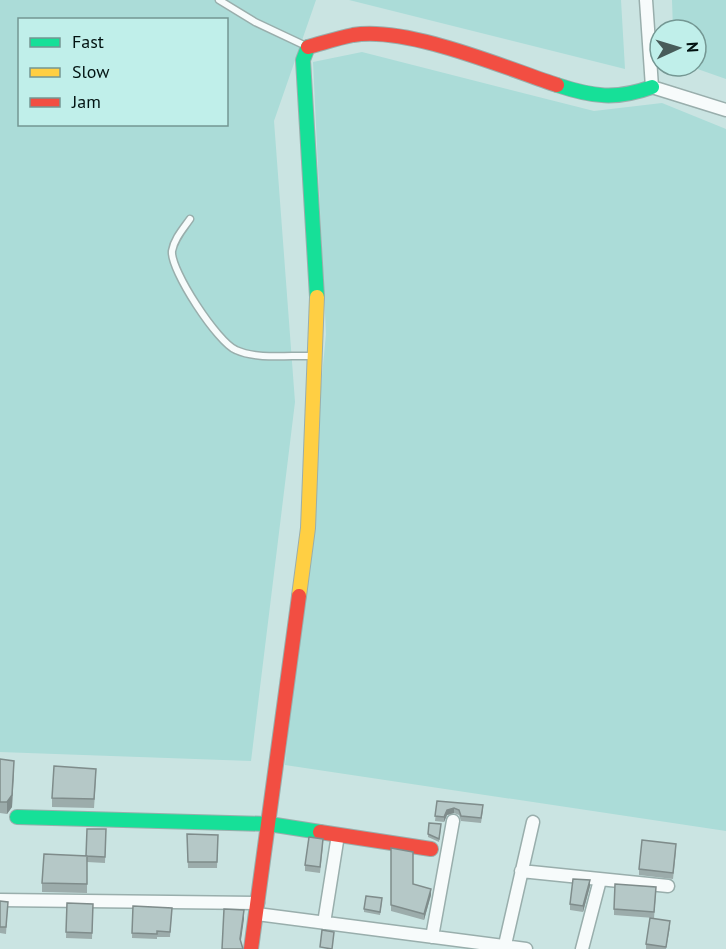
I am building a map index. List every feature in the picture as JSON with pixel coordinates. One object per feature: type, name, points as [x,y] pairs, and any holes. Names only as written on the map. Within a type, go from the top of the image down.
[{"type":"street","points":[[646,0],[652,87]]},
{"type":"street","points":[[250,949],[308,528],[318,308],[303,60],[307,47],[354,35],[391,34],[422,41],[569,89],[603,97],[629,95],[652,87],[726,110]]},
{"type":"street","points":[[17,817],[269,824],[431,849]]},
{"type":"street","points":[[432,937],[453,821]]},
{"type":"street","points":[[505,948],[533,822]]},
{"type":"street","points":[[324,922],[338,835]]},
{"type":"street","points":[[521,871],[668,886]]},
{"type":"street","points":[[582,949],[600,880]]},
{"type":"street","points":[[0,900],[257,908],[324,922],[526,949]]},
{"type":"lane","points":[[219,0],[255,22],[307,47]]},
{"type":"lane","points":[[190,219],[176,238],[172,252],[175,267],[221,340],[233,349],[247,354],[316,356]]},
{"type":"shaded area","points":[[0,0],[316,0],[274,121],[295,402],[251,761],[0,752]]},
{"type":"shaded area","points":[[349,0],[621,0],[625,69]]},
{"type":"shaded area","points":[[672,0],[726,0],[726,79],[708,73],[708,18],[673,18]]},
{"type":"shaded area","points":[[362,52],[594,111],[662,103],[726,129],[726,831],[285,765],[326,334],[313,62]]},
{"type":"building","points":[[0,759],[14,761],[12,795],[7,802],[0,802]]},
{"type":"building","points":[[54,766],[96,769],[94,799],[52,798]]},
{"type":"building","points":[[437,801],[483,805],[481,818],[461,816],[459,810],[454,808],[447,810],[444,817],[435,816]]},
{"type":"building","points":[[429,823],[441,824],[439,839],[428,834]]},
{"type":"building","points":[[87,829],[106,829],[105,857],[86,856]]},
{"type":"building","points":[[187,834],[218,835],[217,862],[188,862]]},
{"type":"building","points":[[309,837],[323,839],[320,867],[305,865]]},
{"type":"building","points":[[642,840],[676,844],[673,873],[639,869]]},
{"type":"building","points":[[391,848],[413,852],[413,884],[431,889],[424,914],[391,905]]},
{"type":"building","points":[[44,854],[87,856],[87,884],[42,883]]},
{"type":"building","points":[[573,879],[590,880],[583,906],[570,904]]},
{"type":"building","points":[[615,884],[656,887],[654,912],[614,909]]},
{"type":"building","points":[[366,896],[382,898],[380,912],[364,909]]},
{"type":"building","points":[[0,901],[8,902],[6,927],[0,927]]},
{"type":"building","points":[[67,903],[93,904],[92,933],[66,932]]},
{"type":"building","points":[[133,906],[172,908],[170,932],[132,933]]},
{"type":"building","points":[[224,909],[244,910],[240,939],[243,949],[222,949]]},
{"type":"building","points":[[650,918],[670,921],[666,947],[646,944]]},
{"type":"building","points":[[322,930],[334,932],[332,949],[320,947]]},
{"type":"traffic: fast","points":[[308,47],[303,60],[317,297]]},
{"type":"traffic: fast","points":[[557,85],[604,95],[627,94],[652,87]]},
{"type":"traffic: fast","points":[[17,817],[269,824],[320,832]]},
{"type":"traffic: slow","points":[[299,596],[308,528],[317,297]]},
{"type":"traffic: jam","points":[[308,47],[353,35],[400,36],[455,50],[557,85]]},
{"type":"traffic: jam","points":[[251,949],[299,596]]},
{"type":"traffic: jam","points":[[320,832],[431,849]]}]
